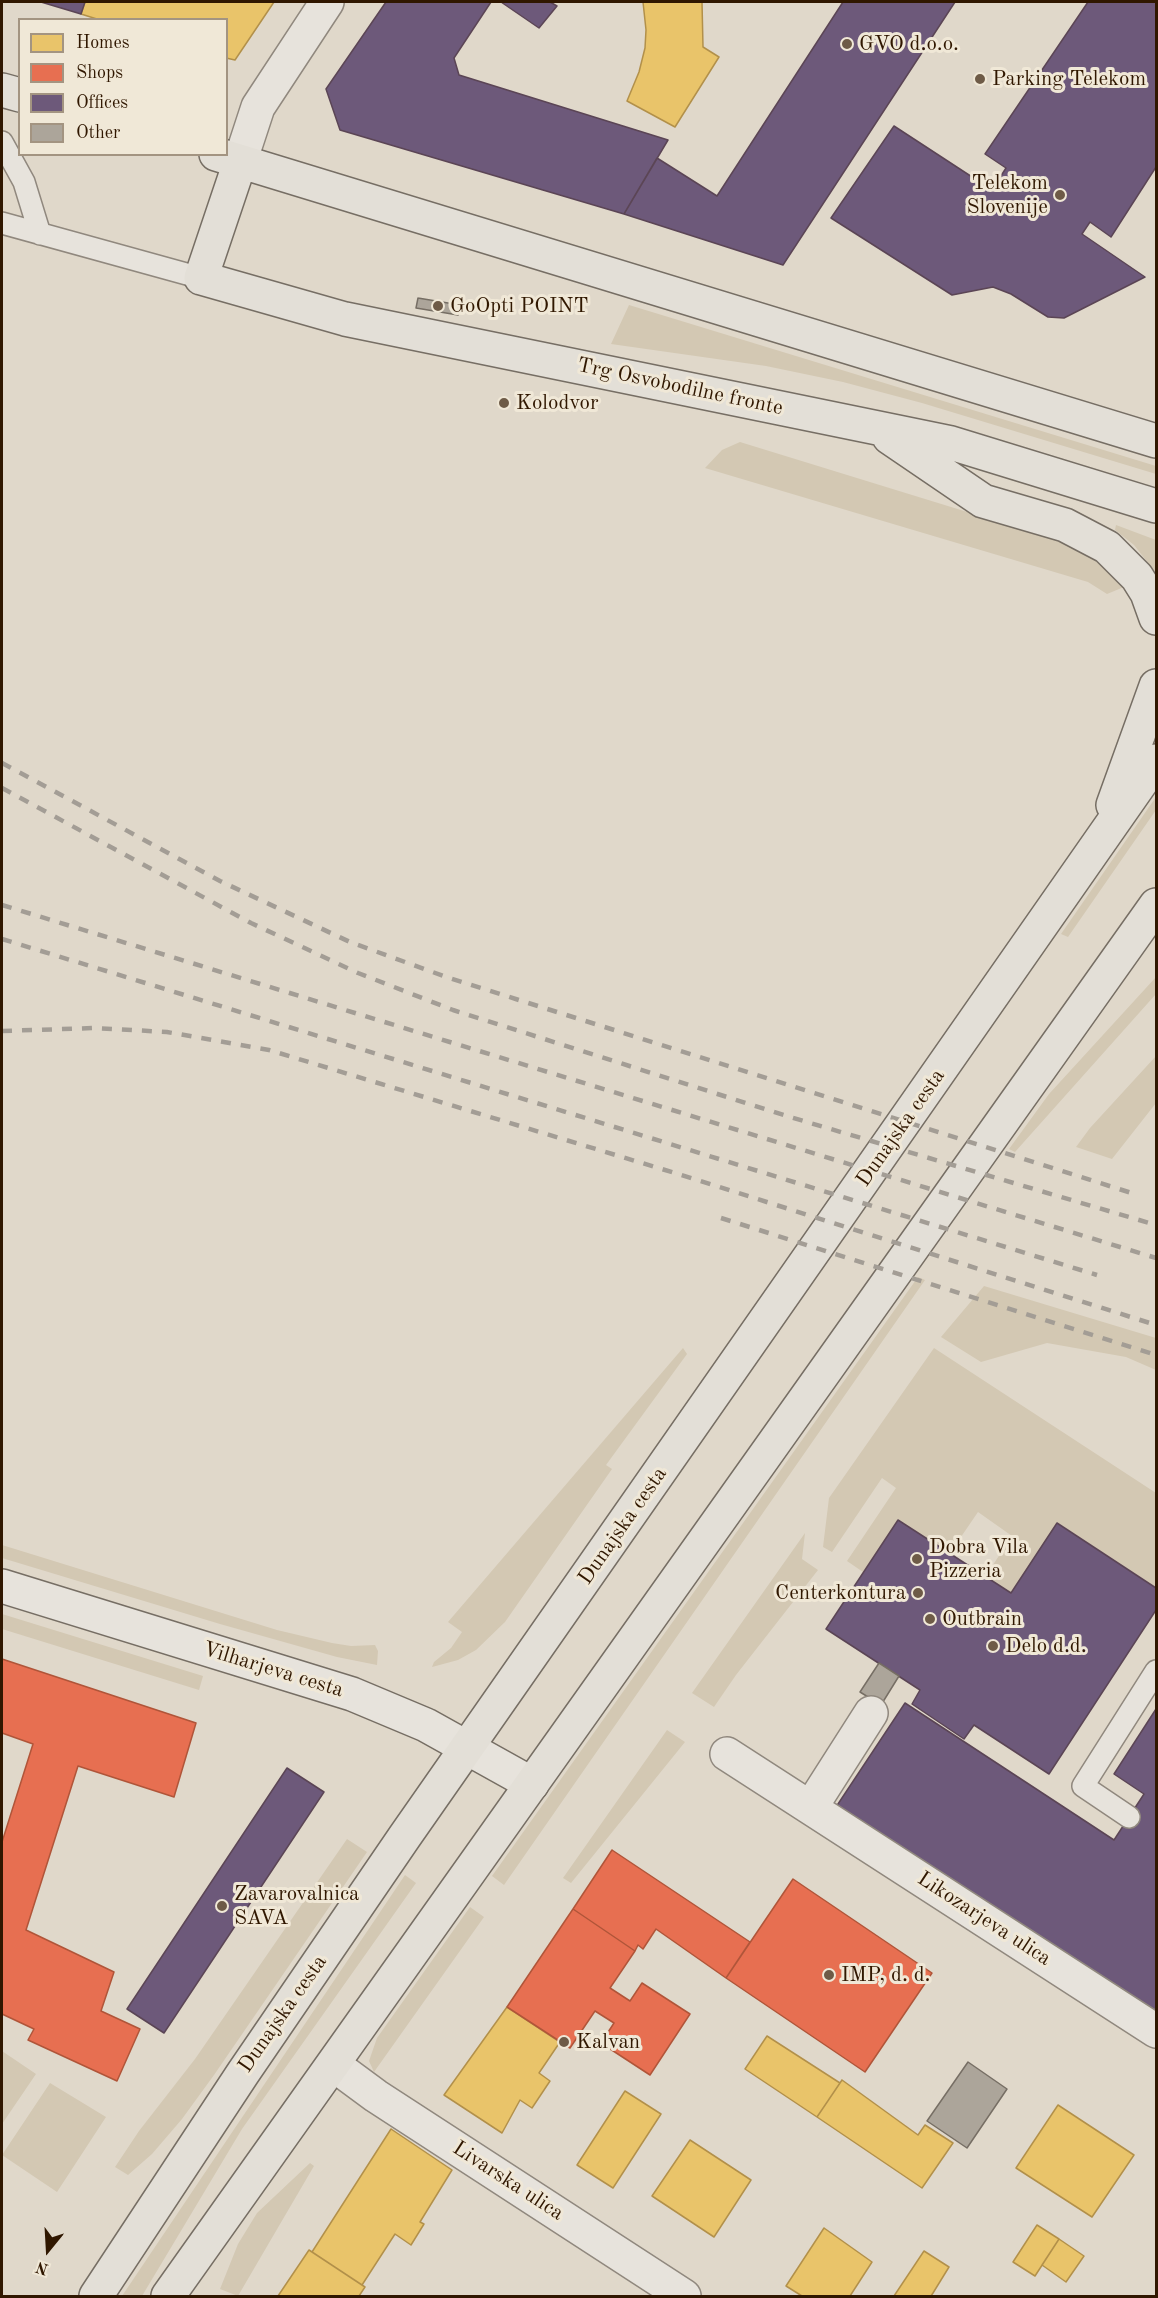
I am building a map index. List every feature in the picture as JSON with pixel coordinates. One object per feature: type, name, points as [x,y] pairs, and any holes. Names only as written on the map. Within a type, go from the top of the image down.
[{"type":"main road","points":[[2,90],[18,94]]},
{"type":"main road","points":[[201,278],[228,158],[1156,441]]},
{"type":"main road","name":"Trg Osvobodilne fronte","points":[[201,278],[345,319],[951,443],[1156,506]]},
{"type":"main road","points":[[877,429],[982,501],[1065,525],[1107,547],[1137,577],[1147,592],[1156,618]]},
{"type":"main road","points":[[1100,840],[1156,686]]},
{"type":"main road","name":"Dunajska cesta","points":[[96,2296],[243,2073],[1156,761]]},
{"type":"main road","points":[[168,2296],[1156,905]]},
{"type":"street","points":[[228,158],[258,107],[327,2]]},
{"type":"street","name":"Vilharjeva cesta","points":[[2,1586],[352,1694],[426,1725],[532,1784]]},
{"type":"street","points":[[811,1807],[871,1713]]},
{"type":"street","name":"Likozarjeva ulica","points":[[727,1754],[1156,2031]]},
{"type":"street","name":"Livarska ulica","points":[[334,2064],[376,2096],[684,2296]]},
{"type":"lane","points":[[2,142],[24,182],[40,234]]},
{"type":"lane","name":"Trg Osvobodilne fronte","points":[[2,223],[201,278]]},
{"type":"lane","points":[[1129,1816],[1083,1786],[1156,1671]]},
{"type":"shaded area","points":[[629,305],[1156,466],[1156,474],[922,403],[843,382],[766,366],[611,344]]},
{"type":"shaded area","points":[[740,442],[1068,543],[1096,558],[1124,587],[1107,594],[1088,582],[705,468],[722,450]]},
{"type":"shaded area","points":[[1116,525],[1156,540],[1156,573],[1134,545],[1115,530]]},
{"type":"shaded area","points":[[1156,797],[1156,810],[1068,937],[1061,934]]},
{"type":"shaded area","points":[[1156,977],[1156,994],[1015,1152],[1009,1149],[1049,1094]]},
{"type":"shaded area","points":[[1156,1056],[1156,1103],[1112,1159],[1076,1147],[1090,1128]]},
{"type":"shaded area","points":[[918,1277],[925,1280],[504,1885],[492,1876]]},
{"type":"shaded area","points":[[984,1286],[1156,1338],[1156,1370],[1126,1357],[1047,1343],[981,1362],[941,1337]]},
{"type":"shaded area","points":[[683,1348],[687,1354],[606,1465],[612,1469],[505,1622],[476,1650],[458,1660],[432,1667],[434,1662],[451,1648],[462,1632],[448,1622]]},
{"type":"shaded area","points":[[934,1348],[1156,1493],[1156,1588],[1058,1523],[1011,1593],[985,1577],[1012,1536],[978,1512],[950,1553],[898,1520],[863,1572],[847,1561],[896,1488],[882,1478],[832,1552],[823,1547],[829,1498]]},
{"type":"shaded area","points":[[805,1533],[802,1559],[818,1570],[736,1675],[714,1707],[692,1693]]},
{"type":"shaded area","points":[[2,1545],[277,1630],[351,1646],[375,1645],[378,1651],[377,1665],[337,1657],[220,1624],[2,1558]]},
{"type":"shaded area","points":[[2,1614],[203,1676],[199,1690],[2,1629]]},
{"type":"shaded area","points":[[667,1730],[685,1742],[571,1883],[563,1878]]},
{"type":"shaded area","points":[[347,1839],[367,1852],[214,2075],[182,2119],[152,2154],[128,2175],[115,2167],[139,2131],[195,2059]]},
{"type":"shaded area","points":[[405,1875],[416,1883],[242,2129],[142,2296],[122,2296]]},
{"type":"shaded area","points":[[470,1907],[484,1917],[374,2072],[369,2061],[377,2038]]},
{"type":"shaded area","points":[[2,2051],[36,2074],[2,2124]]},
{"type":"shaded area","points":[[50,2083],[106,2117],[57,2192],[2,2155]]},
{"type":"shaded area","points":[[310,2163],[314,2166],[238,2296],[220,2289],[238,2244],[257,2213]]},
{"type":"building: Homes","points":[[85,2],[274,2],[235,60],[228,58],[228,18],[94,18],[81,14]]},
{"type":"building: Homes","points":[[643,2],[702,2],[703,47],[719,57],[675,127],[627,101],[639,72],[645,48]]},
{"type":"building: Homes","points":[[507,2007],[560,2042],[539,2073],[550,2081],[532,2108],[520,2100],[502,2133],[444,2095]]},
{"type":"building: Homes","points":[[767,2036],[840,2083],[817,2117],[745,2069]]},
{"type":"building: Homes","points":[[842,2080],[918,2135],[925,2125],[953,2143],[922,2188],[817,2117]]},
{"type":"building: Homes","points":[[625,2091],[661,2114],[613,2188],[577,2165]]},
{"type":"building: Homes","points":[[1058,2105],[1134,2155],[1092,2217],[1016,2168]]},
{"type":"building: Homes","points":[[391,2129],[452,2170],[420,2222],[424,2224],[411,2245],[395,2234],[362,2285],[312,2252]]},
{"type":"building: Homes","points":[[690,2140],[751,2180],[714,2237],[652,2196]]},
{"type":"building: Homes","points":[[1037,2225],[1059,2239],[1035,2276],[1013,2262]]},
{"type":"building: Homes","points":[[824,2228],[872,2262],[850,2296],[802,2296],[786,2286]]},
{"type":"building: Homes","points":[[1059,2239],[1084,2256],[1066,2282],[1042,2265]]},
{"type":"building: Homes","points":[[309,2250],[365,2287],[359,2296],[278,2296]]},
{"type":"building: Homes","points":[[924,2251],[949,2267],[931,2296],[894,2296]]},
{"type":"building: Shops","points":[[2,1659],[196,1723],[174,1797],[78,1766],[26,1930],[114,1972],[101,2011],[140,2029],[117,2081],[28,2040],[34,2029],[2,2014],[2,1842],[33,1744],[2,1733]]},
{"type":"building: Shops","points":[[612,1850],[750,1942],[726,1978],[656,1929],[643,1949],[638,1945],[635,1951],[573,1909]]},
{"type":"building: Shops","name":"IMP, d. d.","points":[[793,1879],[932,1973],[865,2072],[726,1978]]},
{"type":"building: Shops","points":[[573,1909],[635,1951],[610,1988],[630,2001],[642,1983],[690,2014],[650,2075],[601,2043],[614,2023],[595,2011],[570,2048],[507,2007]]},
{"type":"building: Offices","points":[[41,2],[85,2],[81,14]]},
{"type":"building: Offices","points":[[386,2],[491,2],[454,58],[459,75],[668,140],[624,214],[340,130],[326,89]]},
{"type":"building: Offices","points":[[501,2],[550,2],[557,6],[539,28]]},
{"type":"building: Offices","points":[[843,2],[955,2],[783,265],[624,214],[657,158],[717,196]]},
{"type":"building: Offices","points":[[1088,2],[1156,2],[1156,167],[1111,237],[1090,222],[1082,234],[1145,277],[1064,318],[1048,317],[1011,294],[993,287],[952,295],[831,218],[894,126],[992,190],[1006,168],[985,154]]},
{"type":"building: Offices","name":"Delo d.d.","points":[[898,1520],[1011,1593],[1057,1523],[1156,1588],[1156,1610],[1049,1774],[974,1725],[964,1739],[912,1704],[920,1690],[826,1629]]},
{"type":"building: Offices","points":[[905,1703],[1114,1840],[1144,1794],[1114,1774],[1156,1709],[1156,2017],[836,1807]]},
{"type":"building: Offices","name":"Zavarovalnica SAVA","points":[[287,1768],[324,1792],[164,2033],[127,2009]]},
{"type":"building: Other","name":"GoOpti POINT","points":[[418,298],[460,305],[458,315],[416,308]]},
{"type":"building: Other","points":[[879,1663],[899,1676],[881,1705],[860,1692]]},
{"type":"building: Other","points":[[968,2062],[1007,2089],[967,2148],[927,2121]]},
{"type":"railway","points":[[2,763],[220,881],[350,942],[449,978],[1138,1195]]},
{"type":"railway","points":[[2,788],[251,923],[358,973],[453,1010],[790,1117],[1156,1225]]},
{"type":"railway","points":[[2,905],[1156,1258]]},
{"type":"railway","points":[[2,939],[1097,1275]]},
{"type":"railway","points":[[2,1031],[95,1028],[167,1032],[269,1050],[675,1173],[1156,1325]]},
{"type":"railway","points":[[721,1218],[1156,1355]]},
{"type":"place","name":"GVO d.o.o.","points":[[847,44]]},
{"type":"place","name":"Parking Telekom","points":[[980,79]]},
{"type":"place","name":"Telekom Slovenije","points":[[1060,195]]},
{"type":"place","name":"GoOpti POINT","points":[[438,306]]},
{"type":"place","name":"Kolodvor","points":[[504,403]]},
{"type":"place","name":"Dobra Vila Pizzeria","points":[[917,1559]]},
{"type":"place","name":"Centerkontura","points":[[918,1593]]},
{"type":"place","name":"Outbrain","points":[[930,1619]]},
{"type":"place","name":"Delo d.d.","points":[[993,1646]]},
{"type":"place","name":"Zavarovalnica SAVA","points":[[222,1906]]},
{"type":"place","name":"IMP, d. d.","points":[[829,1975]]},
{"type":"place","name":"Kalvan","points":[[564,2042]]}]
